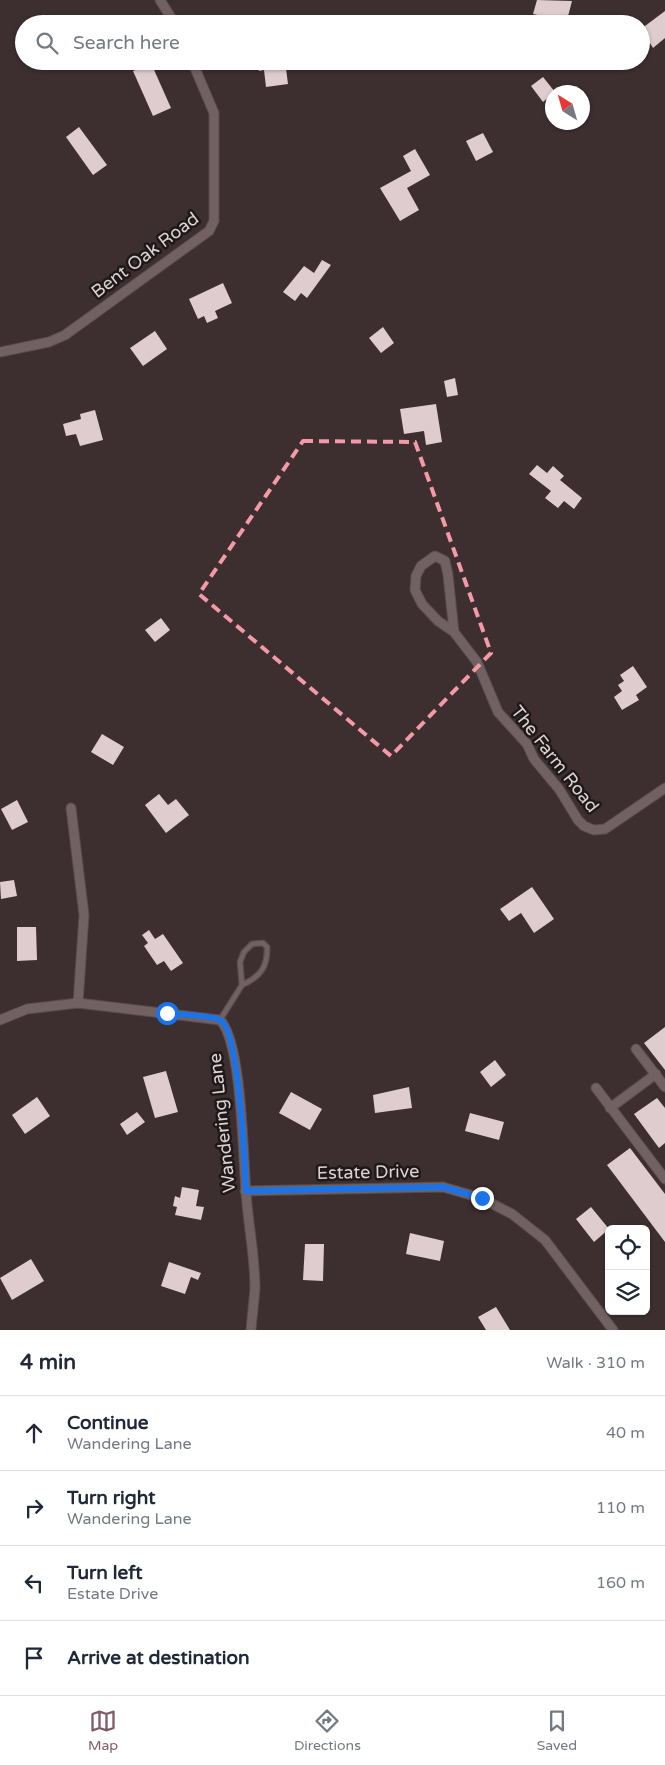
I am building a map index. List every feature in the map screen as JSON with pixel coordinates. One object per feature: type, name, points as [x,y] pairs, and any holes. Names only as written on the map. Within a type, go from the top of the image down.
[{"type":"street","points":[[160,0],[169,15]]},
{"type":"street","name":"Bent Oak Road","points":[[0,352],[49,342],[65,334],[209,231],[214,221],[214,113],[196,70]]},
{"type":"street","name":"The Farm Road","points":[[454,632],[445,561],[435,556],[421,566],[416,576],[415,590],[422,604],[438,621],[454,632],[482,669],[498,712],[527,744],[534,759],[560,789],[584,826],[594,830],[605,828],[665,788]]},
{"type":"street","points":[[71,808],[84,915],[78,1003]]},
{"type":"street","points":[[0,1020],[27,1009],[78,1003],[220,1020]]},
{"type":"street","name":"Wandering Lane","points":[[220,1020],[227,1026],[238,1081],[255,1287],[251,1330]]},
{"type":"street","points":[[636,1049],[665,1087]]},
{"type":"street","points":[[610,1108],[656,1074]]},
{"type":"street","points":[[596,1088],[665,1179]]},
{"type":"street","name":"Estate Drive","points":[[246,1191],[443,1187],[482,1198],[512,1214],[545,1240],[613,1330]]},
{"type":"lane","points":[[220,1020],[242,985],[253,980],[267,964],[267,947],[263,943],[252,944],[244,952],[240,962],[242,985]]},
{"type":"highlighted area","points":[[303,441],[415,442],[491,653],[391,756],[199,594]]},
{"type":"building","points":[[537,0],[572,1],[568,15],[533,14]]},
{"type":"building","points":[[665,11],[665,38],[653,48],[650,43],[650,22]]},
{"type":"building","points":[[154,70],[171,108],[153,116],[133,71]]},
{"type":"building","points":[[264,70],[286,70],[288,84],[266,87]]},
{"type":"building","points":[[543,77],[549,85],[545,85],[545,100],[543,102],[531,86]]},
{"type":"building","points":[[79,127],[107,165],[93,175],[66,137]]},
{"type":"building","points":[[483,133],[493,152],[476,161],[466,141]]},
{"type":"building","points":[[415,149],[430,175],[407,188],[419,210],[400,221],[380,188],[411,171],[403,156]]},
{"type":"building","points":[[322,260],[331,265],[307,298],[301,293],[295,301],[283,292],[304,266],[314,273]]},
{"type":"building","points":[[223,283],[232,303],[215,311],[218,318],[207,323],[204,316],[198,319],[189,299]]},
{"type":"building","points":[[383,327],[394,343],[381,353],[369,338]]},
{"type":"building","points":[[155,331],[167,349],[143,366],[130,348]]},
{"type":"building","points":[[455,378],[458,395],[447,397],[444,381]]},
{"type":"building","points":[[436,404],[442,442],[426,445],[424,431],[404,434],[400,409]]},
{"type":"building","points":[[95,410],[103,440],[80,446],[76,434],[66,436],[63,424],[81,419],[80,414]]},
{"type":"building","points":[[537,465],[547,473],[553,466],[564,476],[560,480],[582,498],[574,509],[564,501],[558,508],[545,498],[551,491],[529,474]]},
{"type":"building","points":[[161,618],[170,630],[155,642],[145,630]]},
{"type":"building","points":[[633,666],[647,687],[636,695],[639,700],[622,710],[614,697],[622,691],[618,685],[624,681],[620,675]]},
{"type":"building","points":[[102,734],[124,747],[113,765],[91,752]]},
{"type":"building","points":[[159,794],[168,805],[176,799],[189,815],[166,833],[145,805]]},
{"type":"building","points":[[17,800],[28,822],[12,830],[1,809]]},
{"type":"building","points":[[14,880],[17,896],[1,899],[0,882]]},
{"type":"building","points":[[532,887],[554,919],[534,933],[521,913],[509,921],[500,909]]},
{"type":"building","points":[[17,927],[36,927],[37,960],[17,961]]},
{"type":"building","points":[[149,930],[155,939],[163,934],[183,963],[171,971],[164,961],[157,965],[144,946],[148,943],[142,935]]},
{"type":"building","points":[[665,1027],[665,1070],[644,1043]]},
{"type":"building","points":[[495,1060],[506,1075],[491,1087],[480,1072]]},
{"type":"building","points":[[166,1071],[178,1112],[155,1118],[143,1077]]},
{"type":"building","points":[[409,1087],[412,1108],[375,1113],[373,1095]]},
{"type":"building","points":[[291,1092],[322,1109],[310,1130],[279,1113]]},
{"type":"building","points":[[37,1097],[50,1116],[25,1134],[12,1115]]},
{"type":"building","points":[[657,1098],[665,1108],[665,1143],[659,1148],[634,1114]]},
{"type":"building","points":[[137,1112],[145,1122],[127,1135],[120,1124]]},
{"type":"building","points":[[470,1113],[504,1122],[499,1140],[465,1131]]},
{"type":"building","points":[[630,1148],[665,1194],[665,1242],[607,1165]]},
{"type":"building","points":[[182,1187],[199,1190],[196,1206],[204,1207],[201,1220],[175,1215],[177,1207],[173,1206],[175,1196],[180,1198]]},
{"type":"building","points":[[591,1207],[606,1225],[605,1232],[594,1242],[576,1219]]},
{"type":"building","points":[[410,1233],[444,1241],[440,1261],[406,1254]]},
{"type":"building","points":[[305,1244],[324,1244],[323,1281],[303,1280]]},
{"type":"building","points":[[31,1259],[44,1281],[12,1300],[0,1278]]},
{"type":"building","points":[[169,1262],[201,1273],[198,1280],[191,1277],[185,1294],[161,1286]]},
{"type":"building","points":[[496,1307],[510,1330],[486,1330],[478,1317]]},
{"type":"route","points":[[167,1013],[220,1020],[227,1026],[238,1081],[244,1142],[246,1191],[443,1187],[482,1198]]}]
